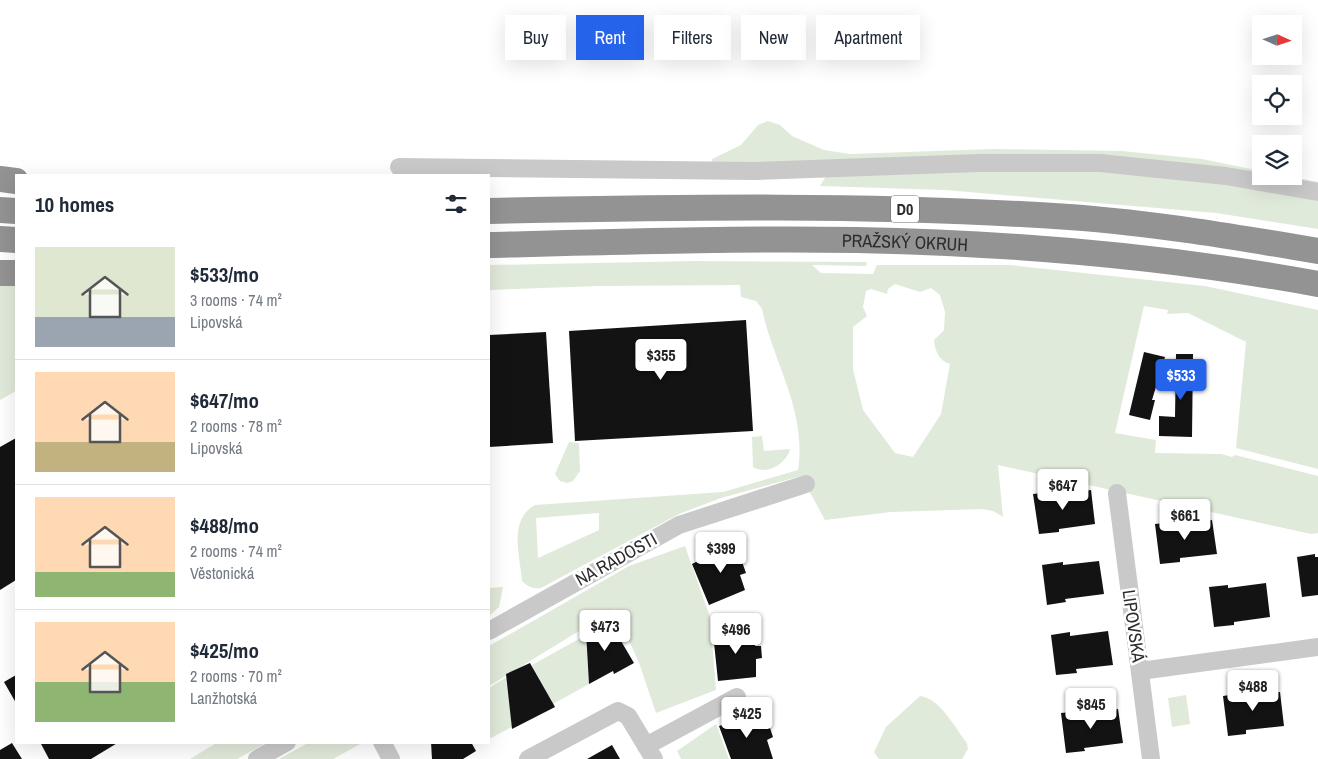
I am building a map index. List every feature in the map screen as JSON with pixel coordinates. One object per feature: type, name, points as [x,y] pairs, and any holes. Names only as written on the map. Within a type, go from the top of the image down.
[{"type":"highway","points":[[0,179],[15,181]]},
{"type":"highway","name":"PRAŽSKÝ OKRUH","points":[[490,211],[787,207],[969,211],[1158,226],[1318,251]]},
{"type":"highway","points":[[0,210],[15,211]]},
{"type":"highway","points":[[0,239],[15,240]]},
{"type":"highway","name":"PRAŽSKÝ OKRUH","points":[[490,245],[784,239],[968,244],[1151,259],[1318,284]]},
{"type":"highway","points":[[0,273],[15,273]]},
{"type":"street","points":[[398,167],[754,171],[988,163],[1100,163],[1226,176],[1318,192]]},
{"type":"street","name":"NA RADOSTI","points":[[490,630],[679,525],[806,484]]},
{"type":"street","name":"LIPOVSKÁ","points":[[1117,493],[1151,759]]},
{"type":"street","points":[[1140,671],[1318,647]]},
{"type":"street","points":[[528,759],[616,712],[622,712],[628,716],[650,753],[737,697]]},
{"type":"street","points":[[257,759],[284,744]]},
{"type":"street","points":[[383,744],[391,759]]},
{"type":"green space","points":[[768,121],[780,125],[792,136],[824,150],[850,154],[993,149],[1122,151],[1202,159],[1252,169],[1252,177],[1200,168],[712,165],[712,159],[741,145],[758,125]]},
{"type":"green space","points":[[934,168],[1171,173],[1318,196],[1318,229],[1216,213],[945,190],[820,186],[828,173]]},
{"type":"green space","points":[[1302,179],[1318,182],[1318,188],[1300,185],[1302,185]]},
{"type":"green space","points":[[695,261],[867,262],[866,266],[812,265],[821,273],[873,274],[877,265],[1010,265],[1205,286],[1318,310],[1318,469],[1236,448],[1246,342],[1188,313],[1167,314],[1168,310],[1144,306],[1115,433],[1156,440],[1155,453],[1221,454],[1232,457],[1235,455],[1318,476],[1318,533],[1311,534],[998,465],[1003,517],[993,511],[982,509],[891,512],[825,520],[801,476],[721,498],[679,514],[541,588],[531,587],[522,581],[518,550],[518,529],[521,520],[535,505],[723,492],[798,470],[800,448],[794,407],[767,330],[762,309],[756,301],[741,297],[740,285],[599,286],[490,290],[490,265]],"holes":[[[895,284],[920,292],[931,288],[940,295],[945,312],[944,330],[934,340],[935,348],[943,361],[950,364],[941,414],[913,457],[895,453],[863,410],[853,369],[853,327],[867,316],[863,307],[866,291],[871,289],[887,294],[888,289]],[[599,513],[599,530],[538,558],[536,518]]]},
{"type":"green space","points":[[0,283],[15,283],[15,392],[0,400]]},
{"type":"green space","points":[[762,436],[764,451],[790,449],[781,463],[776,467],[764,470],[753,467],[752,437]]},
{"type":"green space","points":[[569,442],[579,443],[580,471],[573,481],[567,483],[560,481],[555,474]]},
{"type":"green space","points":[[685,546],[710,617],[716,690],[656,713],[639,663],[615,609],[490,685],[490,645],[629,566]]},
{"type":"green space","points":[[503,587],[499,607],[490,615],[490,588]]},
{"type":"green space","points":[[586,635],[589,684],[553,704],[532,665]]},
{"type":"green space","points":[[507,677],[512,727],[490,738],[490,687]]},
{"type":"green space","points":[[1186,695],[1190,724],[1172,727],[1168,698]]},
{"type":"green space","points":[[920,696],[928,698],[941,708],[967,743],[968,749],[962,759],[879,759],[874,752],[886,727]]},
{"type":"green space","points":[[716,724],[729,759],[681,759],[677,751]]},
{"type":"green space","points":[[215,744],[264,744],[237,759],[190,759]]},
{"type":"green space","points":[[306,744],[360,744],[333,759],[279,759]]},
{"type":"building","points":[[746,320],[753,431],[575,441],[569,331]]},
{"type":"building","points":[[546,332],[553,443],[490,447],[490,335]]},
{"type":"building","points":[[1144,352],[1165,357],[1152,400],[1155,400],[1150,420],[1129,415]]},
{"type":"building","points":[[1176,354],[1193,354],[1192,437],[1159,436],[1159,416],[1175,417]]},
{"type":"building","points":[[15,439],[15,581],[0,590],[0,447]]},
{"type":"building","points":[[1091,490],[1095,524],[1059,529],[1059,532],[1039,534],[1033,494],[1052,492],[1052,495]]},
{"type":"building","points":[[1212,520],[1217,554],[1180,558],[1180,562],[1160,564],[1155,524],[1174,522],[1174,525]]},
{"type":"building","points":[[735,542],[746,573],[740,575],[745,590],[709,605],[692,564]]},
{"type":"building","points":[[1315,554],[1315,557],[1318,557],[1318,595],[1302,597],[1297,557]]},
{"type":"building","points":[[1099,561],[1104,594],[1065,599],[1066,602],[1047,605],[1042,565],[1063,562],[1063,565]]},
{"type":"building","points":[[1266,583],[1270,617],[1234,622],[1234,625],[1214,627],[1209,587],[1228,585],[1228,588]]},
{"type":"building","points":[[608,619],[634,663],[614,674],[613,671],[589,684],[586,632]]},
{"type":"building","points":[[752,630],[755,646],[761,646],[762,658],[756,659],[756,677],[718,681],[713,633]]},
{"type":"building","points":[[1108,631],[1113,665],[1076,669],[1077,673],[1056,675],[1051,635],[1070,632],[1070,636]]},
{"type":"building","points":[[530,663],[555,707],[512,729],[506,674]]},
{"type":"building","points":[[15,676],[15,701],[4,682]]},
{"type":"building","points":[[1280,692],[1284,726],[1246,730],[1246,734],[1228,736],[1223,696],[1243,693],[1244,696]]},
{"type":"building","points":[[1118,709],[1123,743],[1084,748],[1085,751],[1066,753],[1061,713],[1081,711],[1082,714]]},
{"type":"building","points":[[756,713],[762,728],[769,725],[773,737],[767,740],[773,759],[731,759],[719,726]]},
{"type":"building","points":[[12,743],[22,759],[0,759],[0,750]]},
{"type":"building","points":[[41,744],[116,744],[91,759],[49,759]]},
{"type":"building","points":[[431,744],[472,744],[476,751],[463,759],[432,759]]},
{"type":"building","points":[[612,745],[620,759],[587,759]]}]
